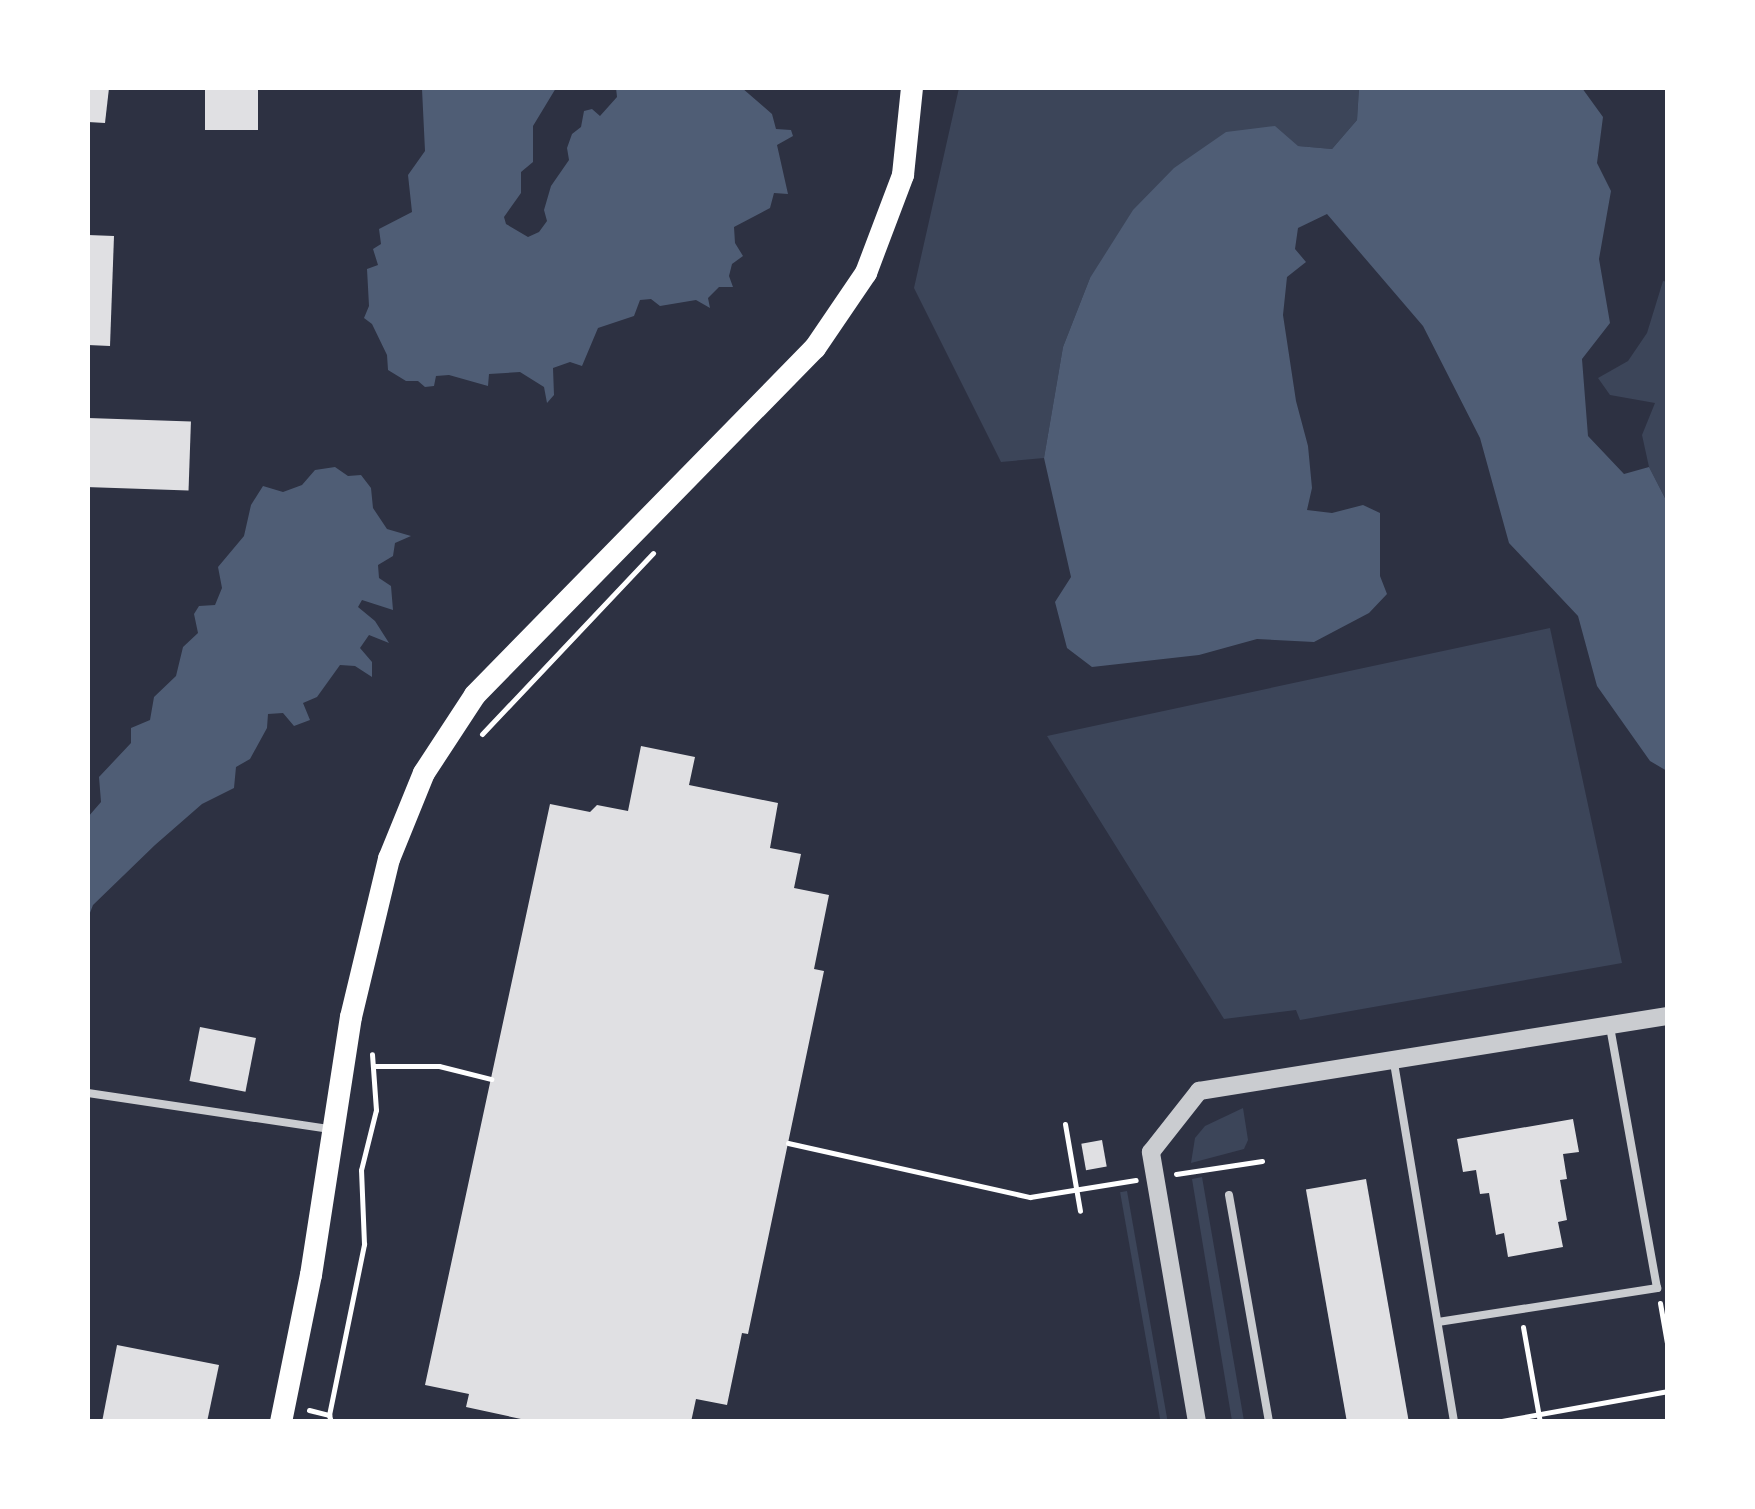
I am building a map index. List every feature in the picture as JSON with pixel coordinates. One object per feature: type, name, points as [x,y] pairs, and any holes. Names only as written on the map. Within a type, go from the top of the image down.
[{"type":"main road","points":[[282,1422],[352,1017],[389,860],[424,772],[476,695],[816,348],[866,273],[903,175],[912,88]]},
{"type":"street","points":[[1197,1422],[1151,1152],[1200,1091],[1394,1063],[1668,1016]]},
{"type":"lane","points":[[1438,1322],[1658,1288],[1609,1027]]},
{"type":"lane","points":[[1394,1063],[1454,1422]]},
{"type":"lane","points":[[88,1093],[332,1130]]},
{"type":"lane","points":[[1229,1195],[1269,1422]]},
{"type":"path","points":[[468,748],[655,550]]},
{"type":"path","points":[[329,1416],[364,1244],[361,1170],[376,1110],[372,1051]]},
{"type":"path","points":[[373,1066],[439,1066],[491,1078]]},
{"type":"path","points":[[1064,1124],[1080,1211]]},
{"type":"path","points":[[788,1143],[1030,1197],[1262,1161]]},
{"type":"path","points":[[1658,1288],[1668,1349]]},
{"type":"path","points":[[1520,1310],[1539,1418]]},
{"type":"path","points":[[1496,1422],[1539,1418],[1668,1391]]},
{"type":"shaded area","points":[[556,88],[533,126],[533,162],[521,172],[521,193],[504,217],[506,224],[528,237],[539,232],[547,221],[544,210],[551,186],[569,160],[567,148],[572,134],[581,127],[584,111],[592,109],[600,116],[617,97],[616,88],[742,88],[772,114],[776,129],[791,130],[793,136],[777,145],[788,194],[774,193],[770,208],[734,227],[735,243],[743,256],[732,264],[729,276],[733,287],[719,287],[708,298],[710,308],[696,300],[660,306],[651,299],[640,300],[634,316],[598,328],[582,366],[570,362],[553,368],[554,395],[547,403],[544,387],[520,372],[489,374],[488,386],[449,375],[436,376],[434,386],[406,381],[388,370],[387,355],[372,324],[364,318],[369,306],[367,269],[378,265],[373,249],[381,244],[379,229],[412,212],[408,175],[425,151],[422,89]]},
{"type":"shaded area","points":[[959,88],[1359,88],[1357,120],[1332,149],[1298,146],[1090,278],[1063,347],[1044,458],[1001,462],[914,288]]},
{"type":"shaded area","points":[[1359,88],[1582,88],[1603,117],[1597,163],[1611,191],[1599,259],[1610,323],[1582,359],[1588,436],[1624,474],[1649,467],[1667,502],[1667,771],[1650,761],[1597,686],[1578,616],[1509,543],[1480,438],[1423,326],[1327,214],[1298,228],[1295,249],[1306,262],[1287,277],[1283,315],[1296,401],[1308,446],[1312,488],[1307,510],[1332,513],[1363,505],[1380,513],[1380,576],[1387,594],[1369,613],[1314,642],[1257,639],[1199,655],[1092,667],[1067,648],[1055,602],[1071,577],[1044,458],[1063,347],[1090,278],[1133,210],[1174,168],[1226,132],[1275,126],[1298,146],[1332,149],[1357,120]]},
{"type":"shaded area","points":[[1663,281],[1668,282],[1667,502],[1649,467],[1642,435],[1655,403],[1610,395],[1598,378],[1628,361],[1647,333]]},
{"type":"shaded area","points":[[335,467],[348,476],[361,475],[371,488],[373,508],[387,529],[411,536],[395,543],[393,556],[378,565],[379,578],[391,586],[393,610],[362,600],[358,607],[375,621],[389,643],[369,635],[360,648],[372,662],[372,677],[355,666],[340,665],[317,697],[303,703],[310,720],[294,726],[283,713],[268,714],[267,728],[250,759],[236,767],[234,788],[202,804],[155,845],[93,905],[88,918],[88,817],[101,802],[99,777],[131,743],[131,728],[150,720],[154,697],[176,676],[183,647],[198,633],[194,614],[199,606],[215,605],[222,588],[218,567],[244,536],[251,505],[263,486],[283,492],[302,485],[315,470]]},
{"type":"shaded area","points":[[1550,628],[1622,963],[1300,1020],[1296,1010],[1224,1019],[1047,736]]},
{"type":"shaded area","points":[[1243,1108],[1248,1140],[1244,1149],[1191,1163],[1195,1138],[1205,1126]]},
{"type":"shaded area","points":[[1202,1177],[1244,1421],[1232,1421],[1192,1179]]},
{"type":"shaded area","points":[[1127,1191],[1168,1421],[1161,1422],[1120,1192]]},
{"type":"building","points":[[88,88],[109,88],[105,123],[88,122]]},
{"type":"building","points":[[205,88],[258,88],[258,130],[205,130]]},
{"type":"building","points":[[88,235],[114,236],[110,346],[88,345]]},
{"type":"building","points":[[88,418],[191,422],[189,491],[88,487]]},
{"type":"building","points":[[641,746],[695,757],[689,785],[778,803],[770,848],[801,854],[794,888],[829,895],[814,969],[824,971],[748,1334],[742,1333],[727,1405],[696,1399],[691,1422],[535,1422],[466,1407],[469,1394],[425,1385],[550,804],[590,812],[597,805],[628,811]]},
{"type":"building","points":[[200,1027],[256,1038],[245,1092],[190,1081]]},
{"type":"building","points":[[1573,1119],[1579,1152],[1563,1154],[1567,1179],[1560,1180],[1567,1220],[1558,1222],[1563,1247],[1508,1257],[1504,1233],[1496,1235],[1489,1193],[1480,1194],[1476,1170],[1463,1172],[1457,1139]]},
{"type":"building","points":[[1102,1140],[1107,1167],[1086,1170],[1081,1144]]},
{"type":"building","points":[[1366,1179],[1409,1422],[1347,1422],[1306,1190]]},
{"type":"building","points":[[117,1345],[219,1365],[207,1422],[102,1422]]}]
